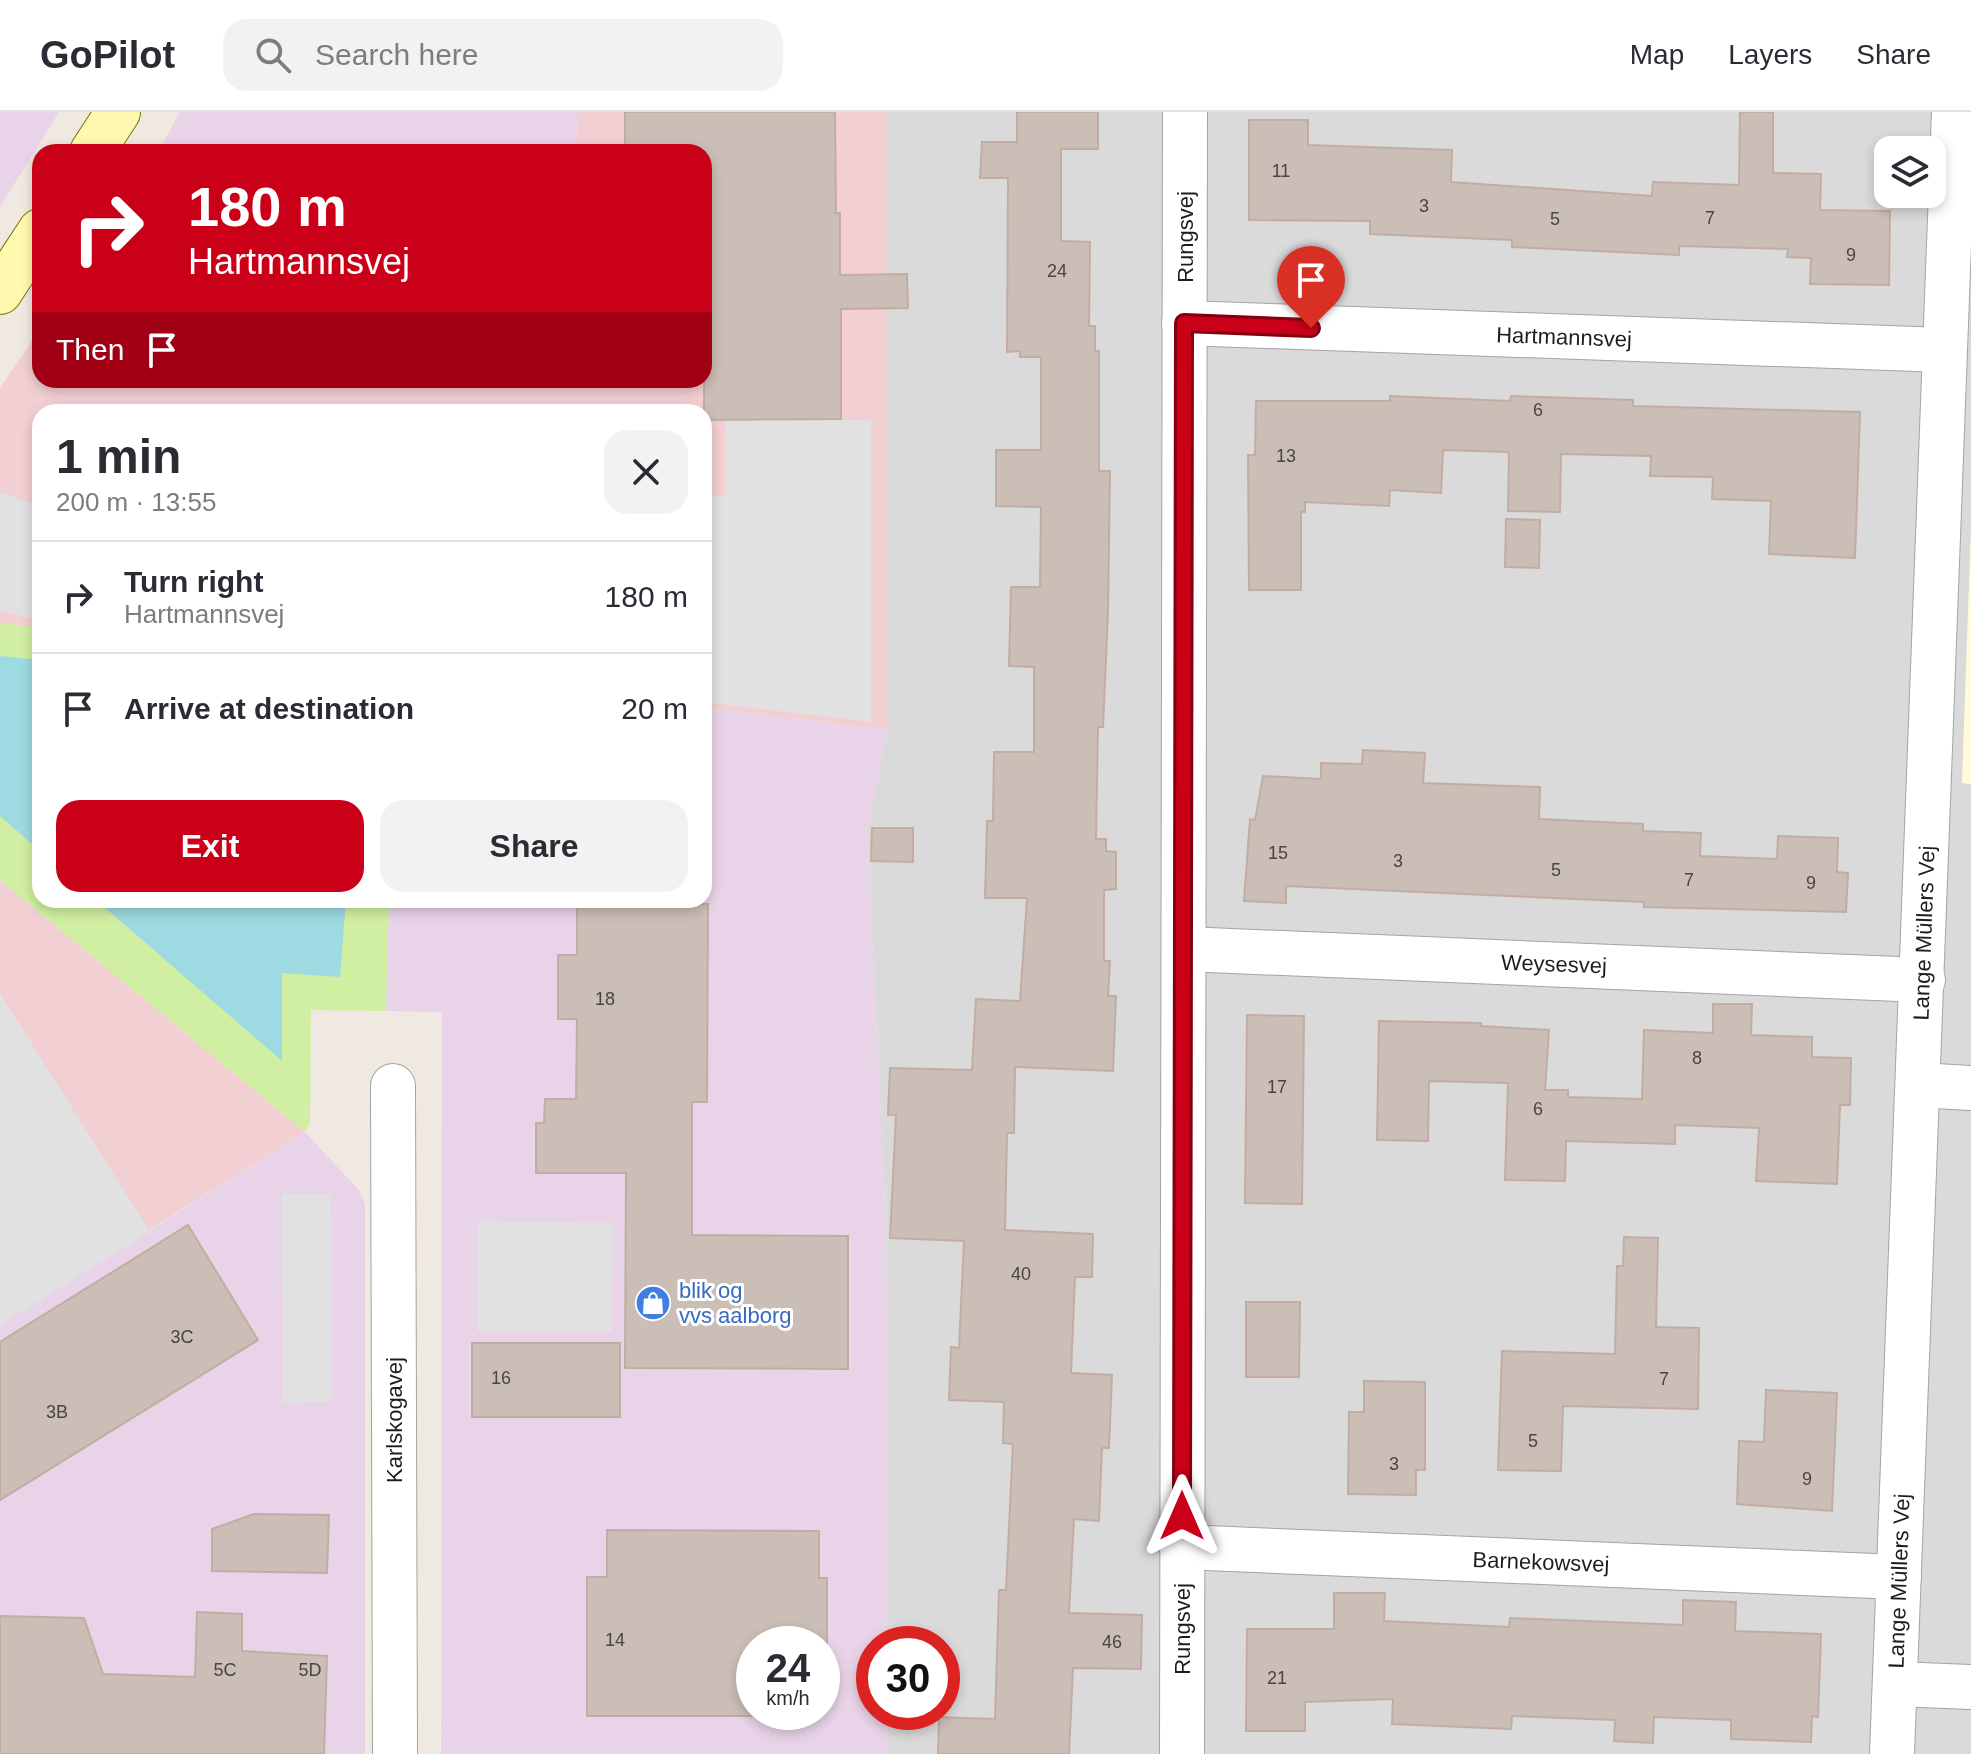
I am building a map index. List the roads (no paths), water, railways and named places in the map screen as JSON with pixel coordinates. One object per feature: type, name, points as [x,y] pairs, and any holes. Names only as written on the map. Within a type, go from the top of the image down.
[{"type":"street","points":[[97,144],[118,112]]},
{"type":"street","name":"Rungsvej","points":[[1182,1754],[1185,112]]},
{"type":"street","name":"Lange Müllers Vej","points":[[1892,1754],[1954,112]]},
{"type":"street","points":[[0,292],[32,243]]},
{"type":"street","name":"Hartmannsvej","points":[[1184,323],[1944,350]]},
{"type":"street","name":"Weysesvej","points":[[1185,949],[1923,980]]},
{"type":"street","points":[[1918,1085],[1971,1088]]},
{"type":"street","name":"Karlskogavej","points":[[393,1086],[395,1754]]},
{"type":"street","name":"Barnekowsvej","points":[[1182,1547],[1899,1577]]},
{"type":"street","points":[[1895,1684],[1971,1687]]},
{"type":"water","points":[[0,656],[32,659],[32,844],[0,816]]},
{"type":"water","points":[[105,908],[345,908],[340,977],[282,973],[282,1061]]},
{"type":"place","name":"blik og vvs aalborg","points":[[653,1303]]}]
